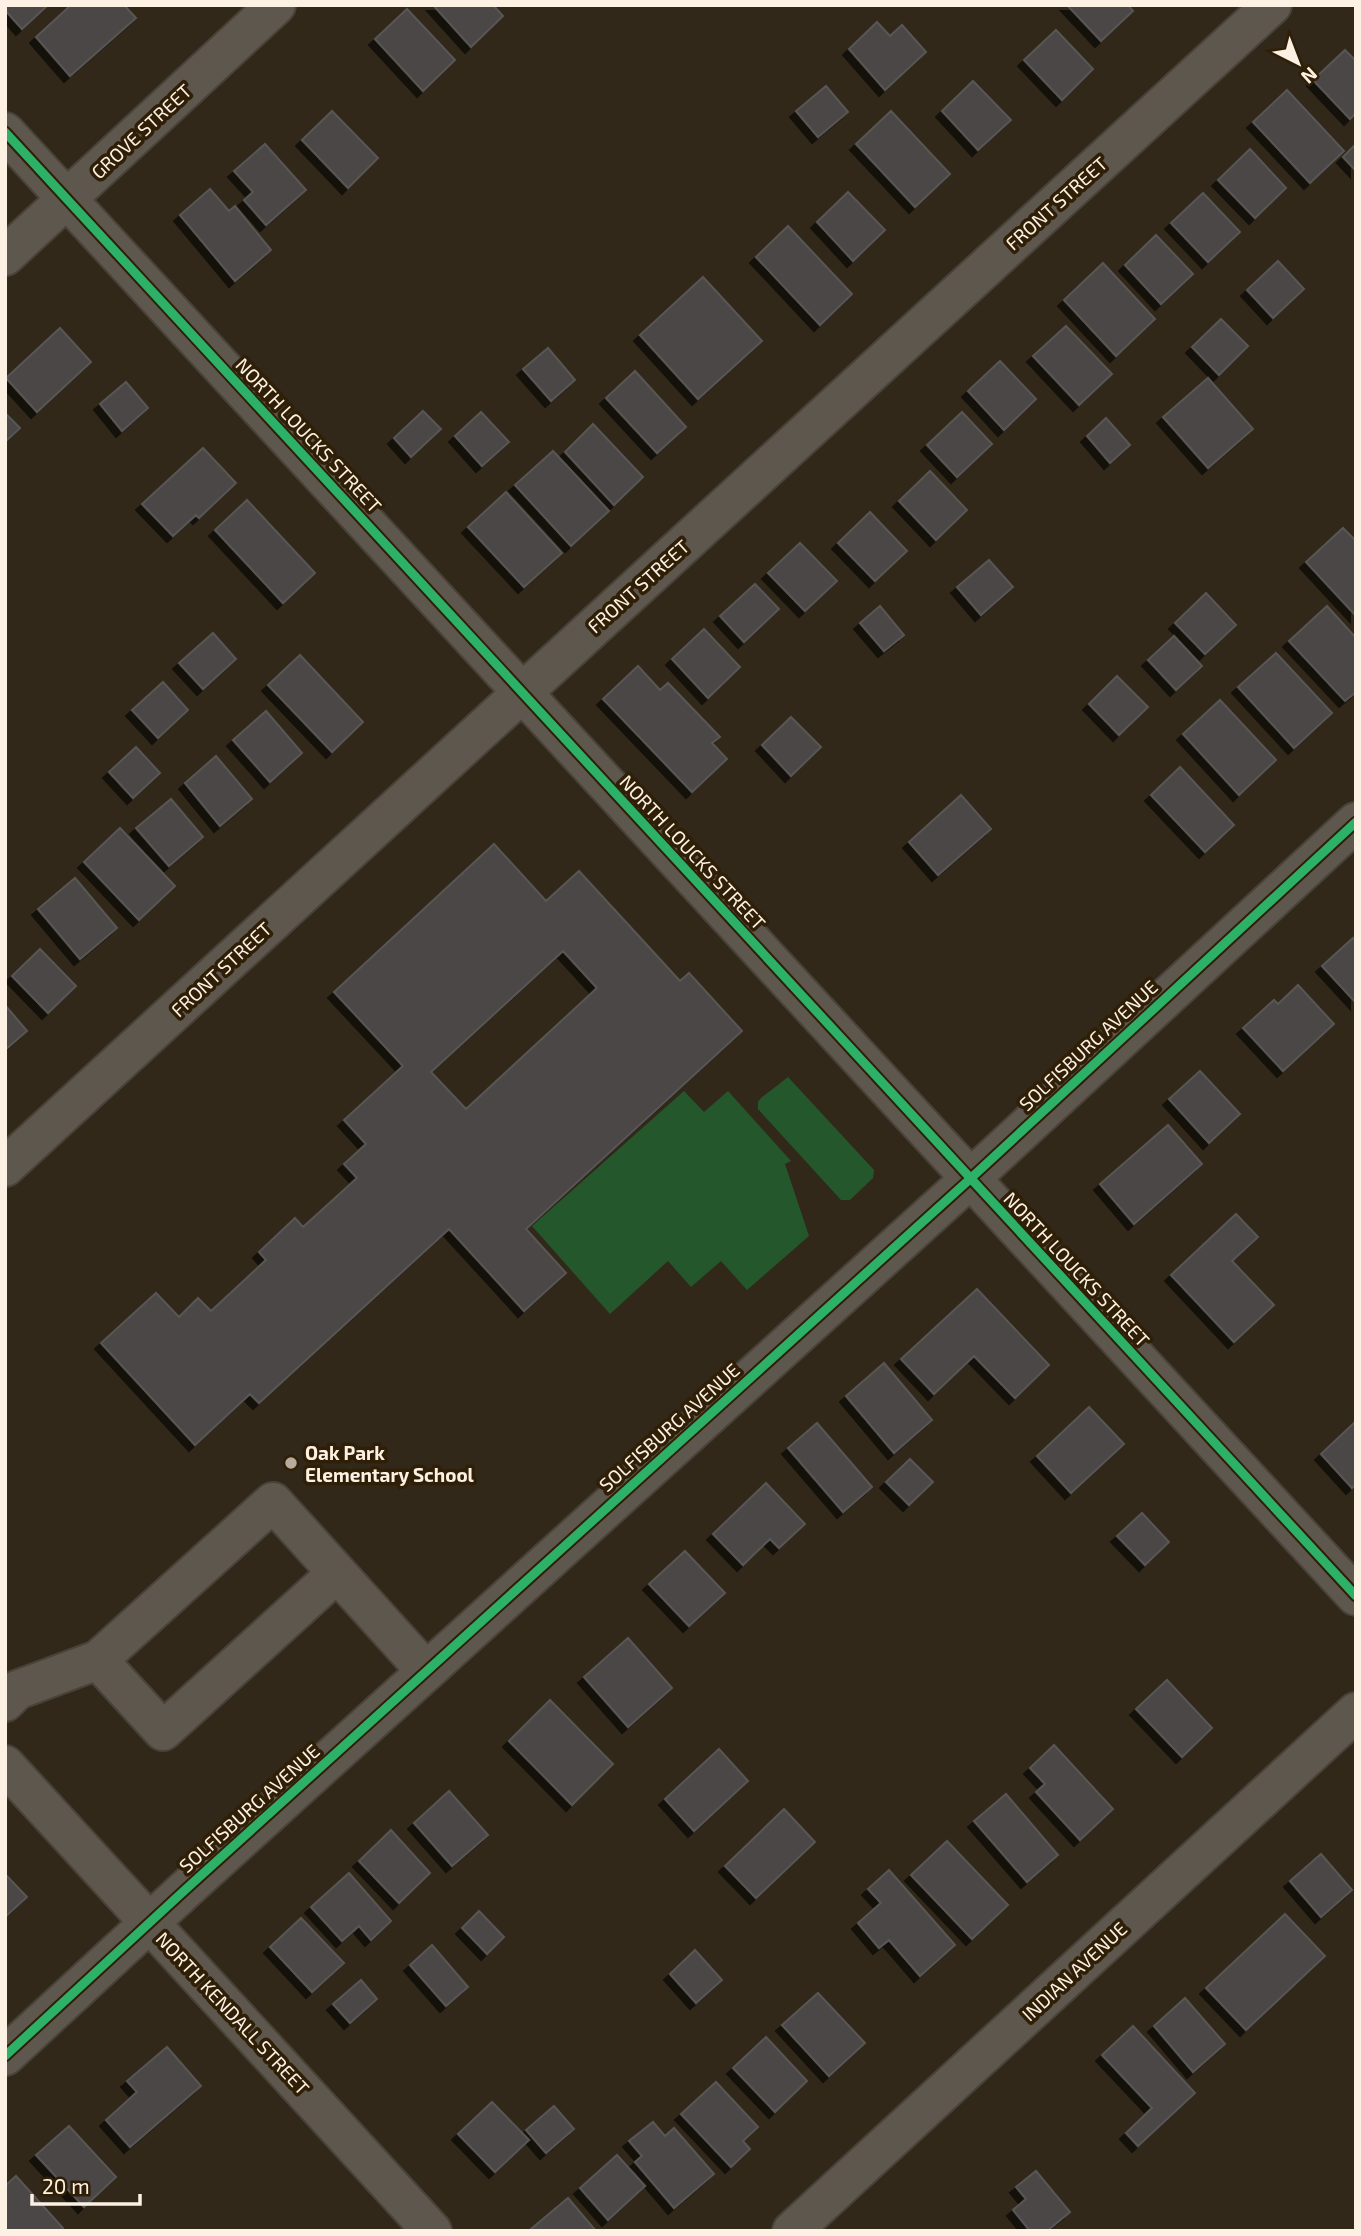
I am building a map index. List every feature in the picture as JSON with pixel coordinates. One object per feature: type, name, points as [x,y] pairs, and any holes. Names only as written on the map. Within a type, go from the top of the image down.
[{"type":"street","name":"GROVE STREET","points":[[5,256],[276,5]]},
{"type":"street","name":"FRONT STREET","points":[[5,1167],[1272,5]]},
{"type":"street","name":"NORTH LOUCKS STREET","points":[[5,132],[1356,1596]]},
{"type":"street","name":"SOLFISBURG AVENUE","points":[[5,2056],[970,1179],[1356,822]]},
{"type":"street","points":[[5,1702],[17,1690],[98,1660],[273,1502],[426,1671]]},
{"type":"street","points":[[98,1660],[163,1731],[337,1573]]},
{"type":"street","name":"INDIAN AVENUE","points":[[792,2231],[1356,1712]]},
{"type":"street","name":"NORTH KENDALL STREET","points":[[5,1765],[432,2231]]},
{"type":"green space","points":[[788,1077],[874,1170],[873,1178],[850,1200],[841,1200],[758,1109],[761,1098]]},
{"type":"green space","points":[[684,1091],[704,1112],[728,1091],[791,1161],[785,1164],[809,1236],[747,1290],[721,1261],[691,1287],[668,1261],[610,1314],[532,1226]]},
{"type":"building","points":[[5,5],[48,5],[22,29],[5,10]]},
{"type":"building","points":[[71,5],[124,5],[136,18],[70,76],[36,37]]},
{"type":"building","points":[[433,5],[493,5],[503,16],[471,47]]},
{"type":"building","points":[[1067,5],[1128,5],[1133,11],[1101,41]]},
{"type":"building","points":[[407,9],[455,60],[423,91],[375,39]]},
{"type":"building","points":[[877,22],[890,36],[902,25],[926,52],[885,90],[849,49]]},
{"type":"building","points":[[1056,30],[1093,69],[1062,100],[1024,60]]},
{"type":"building","points":[[1345,50],[1356,61],[1356,113],[1350,119],[1313,80]]},
{"type":"building","points":[[973,81],[1011,120],[978,150],[942,111]]},
{"type":"building","points":[[826,86],[848,112],[818,137],[796,111]]},
{"type":"building","points":[[1287,90],[1344,151],[1310,183],[1253,122]]},
{"type":"building","points":[[332,111],[378,158],[348,188],[302,140]]},
{"type":"building","points":[[891,111],[950,174],[915,207],[856,144]]},
{"type":"building","points":[[265,144],[306,190],[266,225],[244,200],[253,192],[234,171]]},
{"type":"building","points":[[1356,144],[1356,171],[1343,157]]},
{"type":"building","points":[[1250,149],[1286,188],[1255,218],[1218,180]]},
{"type":"building","points":[[210,189],[229,211],[235,206],[271,250],[235,281],[180,215]]},
{"type":"building","points":[[848,192],[885,230],[853,261],[817,222]]},
{"type":"building","points":[[1203,193],[1240,232],[1208,262],[1171,223]]},
{"type":"building","points":[[788,226],[852,294],[820,325],[756,257]]},
{"type":"building","points":[[1156,235],[1193,274],[1161,304],[1125,265]]},
{"type":"building","points":[[1278,261],[1304,289],[1273,318],[1247,290]]},
{"type":"building","points":[[1103,263],[1155,319],[1116,356],[1064,300]]},
{"type":"building","points":[[703,277],[762,341],[698,399],[640,335]]},
{"type":"building","points":[[1221,319],[1248,346],[1219,375],[1192,347]]},
{"type":"building","points":[[1066,326],[1112,374],[1079,405],[1033,356]]},
{"type":"building","points":[[60,328],[91,362],[37,412],[6,378]]},
{"type":"building","points":[[548,348],[575,380],[551,401],[523,369]]},
{"type":"building","points":[[1000,361],[1036,399],[1004,430],[968,391]]},
{"type":"building","points":[[635,371],[686,427],[657,453],[606,398]]},
{"type":"building","points":[[1208,378],[1253,429],[1208,468],[1163,417]]},
{"type":"building","points":[[126,382],[148,408],[122,431],[100,404]]},
{"type":"building","points":[[423,411],[441,429],[411,457],[394,438]]},
{"type":"building","points":[[481,412],[509,442],[482,466],[455,436]]},
{"type":"building","points":[[962,412],[992,444],[957,477],[927,445]]},
{"type":"building","points":[[5,413],[20,428],[5,442]]},
{"type":"building","points":[[1106,418],[1130,445],[1110,463],[1087,436]]},
{"type":"building","points":[[593,424],[643,477],[614,505],[565,452]]},
{"type":"building","points":[[203,448],[236,483],[199,518],[196,515],[173,536],[142,504]]},
{"type":"building","points":[[553,451],[609,511],[571,546],[515,485]]},
{"type":"building","points":[[930,471],[967,510],[936,540],[899,501]]},
{"type":"building","points":[[506,492],[562,553],[524,587],[468,527]]},
{"type":"building","points":[[247,500],[315,573],[283,603],[215,530]]},
{"type":"building","points":[[870,512],[907,551],[875,581],[838,543]]},
{"type":"building","points":[[1343,528],[1356,541],[1356,616],[1306,562]]},
{"type":"building","points":[[800,543],[837,581],[805,611],[768,573]]},
{"type":"building","points":[[989,560],[1013,587],[981,615],[957,587]]},
{"type":"building","points":[[755,584],[779,609],[744,642],[720,616]]},
{"type":"building","points":[[1206,593],[1236,625],[1205,654],[1175,623]]},
{"type":"building","points":[[880,606],[904,635],[884,651],[860,623]]},
{"type":"building","points":[[1327,606],[1356,638],[1356,692],[1345,701],[1289,641]]},
{"type":"building","points":[[704,629],[740,667],[708,698],[672,659]]},
{"type":"building","points":[[213,633],[236,659],[203,689],[179,663]]},
{"type":"building","points":[[1174,636],[1202,666],[1176,690],[1148,660]]},
{"type":"building","points":[[1276,653],[1332,713],[1294,748],[1238,687]]},
{"type":"building","points":[[300,655],[363,722],[332,752],[268,685]]},
{"type":"building","points":[[638,666],[660,690],[668,683],[720,737],[712,743],[727,759],[692,792],[603,699]]},
{"type":"building","points":[[1117,676],[1148,707],[1119,735],[1089,704]]},
{"type":"building","points":[[163,682],[188,710],[158,738],[132,710]]},
{"type":"building","points":[[1220,700],[1276,760],[1239,795],[1183,734]]},
{"type":"building","points":[[266,711],[302,753],[270,782],[233,740]]},
{"type":"building","points":[[791,717],[821,747],[791,776],[762,745]]},
{"type":"building","points":[[136,747],[160,773],[133,798],[109,772]]},
{"type":"building","points":[[216,756],[252,799],[220,826],[185,783]]},
{"type":"building","points":[[1180,767],[1234,825],[1205,852],[1151,795]]},
{"type":"building","points":[[961,795],[991,829],[938,875],[909,842]]},
{"type":"building","points":[[171,799],[203,837],[169,866],[136,828]]},
{"type":"building","points":[[120,828],[175,886],[139,920],[84,862]]},
{"type":"building","points":[[494,844],[546,901],[579,871],[680,981],[689,973],[742,1031],[526,1229],[566,1273],[524,1311],[449,1229],[259,1403],[250,1394],[195,1445],[101,1343],[156,1293],[179,1317],[198,1298],[211,1311],[266,1260],[259,1252],[295,1218],[303,1227],[357,1178],[344,1164],[366,1144],[344,1120],[403,1066],[334,992]],"holes":[[[563,951],[597,988],[466,1109],[431,1072]]]},
{"type":"building","points":[[75,878],[117,928],[80,959],[38,909]]},
{"type":"building","points":[[1353,938],[1356,941],[1356,1003],[1322,966]]},
{"type":"building","points":[[40,949],[76,986],[48,1013],[12,976]]},
{"type":"building","points":[[1298,985],[1334,1024],[1283,1071],[1243,1028],[1274,1000],[1278,1004]]},
{"type":"building","points":[[5,1005],[27,1031],[5,1050]]},
{"type":"building","points":[[1200,1071],[1240,1114],[1209,1143],[1169,1099]]},
{"type":"building","points":[[1168,1125],[1202,1164],[1134,1224],[1100,1184]]},
{"type":"building","points":[[1236,1214],[1258,1237],[1232,1261],[1274,1305],[1234,1342],[1171,1275]]},
{"type":"building","points":[[977,1289],[1049,1365],[1015,1398],[974,1356],[934,1394],[901,1359]]},
{"type":"building","points":[[884,1363],[932,1420],[894,1453],[846,1396]]},
{"type":"building","points":[[1089,1407],[1124,1444],[1071,1493],[1037,1456]]},
{"type":"building","points":[[1356,1421],[1356,1484],[1352,1488],[1321,1454]]},
{"type":"building","points":[[817,1423],[872,1487],[843,1512],[788,1448]]},
{"type":"building","points":[[910,1459],[933,1482],[909,1505],[886,1482]]},
{"type":"building","points":[[766,1483],[805,1524],[779,1548],[770,1539],[743,1565],[713,1534]]},
{"type":"building","points":[[1142,1513],[1169,1542],[1145,1565],[1117,1536]]},
{"type":"building","points":[[685,1551],[725,1593],[689,1626],[649,1584]]},
{"type":"building","points":[[628,1638],[672,1688],[628,1727],[584,1677]]},
{"type":"building","points":[[1167,1680],[1212,1728],[1182,1757],[1136,1709]]},
{"type":"building","points":[[550,1700],[613,1764],[572,1805],[509,1741]]},
{"type":"building","points":[[1054,1745],[1113,1809],[1080,1840],[1036,1792],[1045,1784],[1030,1768]]},
{"type":"building","points":[[719,1749],[748,1781],[694,1831],[665,1799]]},
{"type":"building","points":[[449,1791],[488,1835],[452,1866],[414,1823]]},
{"type":"building","points":[[1006,1794],[1058,1855],[1027,1882],[974,1821]]},
{"type":"building","points":[[784,1809],[815,1842],[756,1898],[725,1866]]},
{"type":"building","points":[[391,1830],[430,1873],[399,1903],[359,1861]]},
{"type":"building","points":[[947,1841],[1008,1905],[972,1939],[911,1875]]},
{"type":"building","points":[[1321,1854],[1352,1890],[1321,1917],[1290,1881]]},
{"type":"building","points":[[889,1870],[955,1945],[920,1976],[889,1940],[879,1948],[858,1923],[881,1903],[868,1889]]},
{"type":"building","points":[[349,1873],[391,1921],[371,1940],[359,1926],[342,1941],[311,1907]]},
{"type":"building","points":[[5,1874],[27,1897],[5,1917]]},
{"type":"building","points":[[479,1911],[504,1937],[487,1954],[462,1928]]},
{"type":"building","points":[[1285,1914],[1325,1956],[1246,2030],[1206,1988]]},
{"type":"building","points":[[301,1918],[344,1963],[312,1992],[270,1947]]},
{"type":"building","points":[[432,1945],[468,1987],[446,2006],[410,1965]]},
{"type":"building","points":[[695,1950],[722,1980],[696,2003],[670,1974]]},
{"type":"building","points":[[361,1980],[377,1999],[350,2023],[333,2004]]},
{"type":"building","points":[[818,1993],[865,2043],[829,2076],[782,2025]]},
{"type":"building","points":[[1185,1998],[1225,2044],[1193,2072],[1154,2026]]},
{"type":"building","points":[[1133,2026],[1195,2093],[1138,2146],[1126,2133],[1152,2108],[1102,2055]]},
{"type":"building","points":[[766,2037],[807,2081],[775,2112],[733,2068]]},
{"type":"building","points":[[167,2047],[201,2086],[130,2147],[106,2120],[137,2092],[127,2081]]},
{"type":"building","points":[[716,2082],[758,2127],[743,2141],[750,2149],[731,2167],[681,2114]]},
{"type":"building","points":[[492,2102],[529,2140],[495,2172],[458,2134]]},
{"type":"building","points":[[554,2106],[574,2129],[546,2153],[526,2130]]},
{"type":"building","points":[[653,2122],[665,2136],[674,2128],[714,2174],[674,2208],[635,2162],[642,2156],[629,2141]]},
{"type":"building","points":[[69,2126],[116,2177],[84,2207],[36,2155]]},
{"type":"building","points":[[617,2155],[645,2186],[608,2220],[580,2188]]},
{"type":"building","points":[[1036,2171],[1070,2212],[1047,2231],[1030,2231],[1013,2210],[1026,2199],[1016,2187]]},
{"type":"building","points":[[16,2176],[63,2228],[59,2231],[5,2231],[5,2186]]},
{"type":"building","points":[[568,2198],[596,2231],[532,2231],[531,2229]]},
{"type":"cycle path","points":[[5,132],[1356,1596]]},
{"type":"cycle path","points":[[5,2056],[970,1179],[1356,822]]},
{"type":"place","name":"Oak Park Elementary School","points":[[291,1463]]}]
